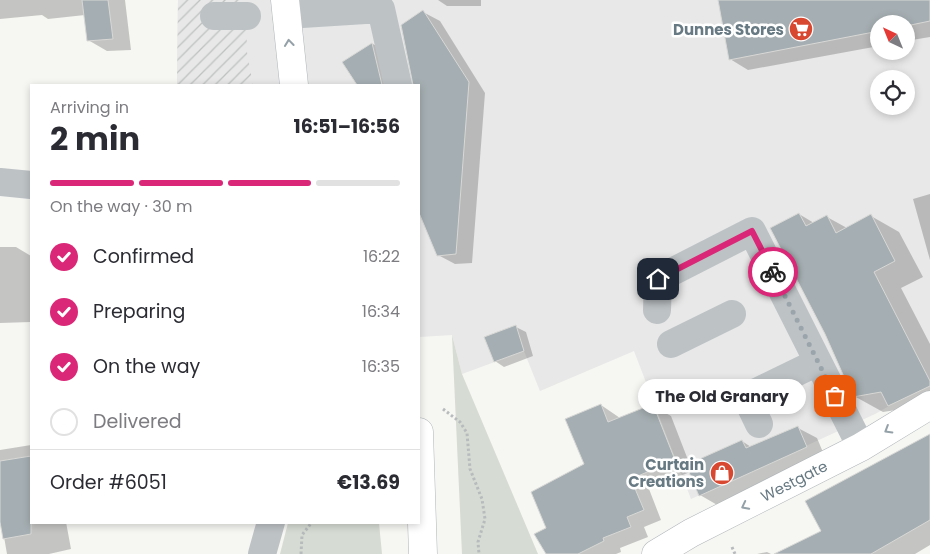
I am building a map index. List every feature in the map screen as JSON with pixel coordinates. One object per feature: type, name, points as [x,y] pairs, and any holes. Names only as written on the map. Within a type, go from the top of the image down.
[{"type":"main road","points":[[285,7],[294,84]]},
{"type":"main road","name":"Westgate","points":[[656,554],[691,533],[861,447],[930,405]]},
{"type":"main road","points":[[420,462],[423,554]]},
{"type":"street","points":[[285,7],[381,9],[398,84]]},
{"type":"street","points":[[214,16],[247,16]]},
{"type":"street","points":[[0,182],[30,185]]},
{"type":"street","points":[[657,310],[658,279],[752,231],[861,447]]},
{"type":"street","points":[[671,344],[732,314]]},
{"type":"street","points":[[759,424],[746,397],[818,362]]},
{"type":"street","points":[[262,554],[270,524]]},
{"type":"path","points":[[443,409],[460,422],[467,433],[470,469],[482,499],[485,519],[478,542],[478,554]]},
{"type":"path","points":[[301,554],[302,536],[311,524]]},
{"type":"shaded area","points":[[178,0],[930,0],[930,383],[875,414],[691,499],[634,351],[540,391],[524,351],[462,374],[452,335],[420,337],[420,84],[177,84]]},
{"type":"shaded area","points":[[178,0],[246,0],[247,52],[253,84],[177,84]]},
{"type":"shaded area","points":[[452,335],[462,374],[538,554],[462,554]]},
{"type":"shaded area","points":[[288,524],[379,524],[382,554],[280,554]]},
{"type":"building","points":[[82,0],[108,0],[113,39],[87,41]]},
{"type":"building","name":"Dunnes Stores","points":[[718,0],[930,0],[930,21],[915,24],[915,15],[870,15],[870,33],[729,60]]},
{"type":"building","points":[[423,10],[469,82],[456,254],[437,256],[420,215],[420,84],[413,84],[401,25]]},
{"type":"building","points":[[372,43],[382,84],[356,84],[342,62]]},
{"type":"building","points":[[799,213],[806,226],[827,215],[836,233],[871,214],[895,261],[874,272],[930,381],[930,386],[888,406],[881,392],[853,397],[825,334],[770,228]]},
{"type":"building","points":[[516,325],[524,351],[494,362],[484,337]]},
{"type":"building","points":[[601,404],[608,422],[653,404],[675,460],[631,479],[644,510],[627,517],[631,527],[603,538],[604,541],[578,554],[546,554],[534,534],[546,528],[531,492],[584,464],[565,419]]},
{"type":"building","points":[[798,426],[807,447],[699,496],[686,465],[742,440],[746,448]]},
{"type":"building","points":[[930,434],[930,520],[871,554],[774,554],[821,531],[805,501]]},
{"type":"building","points":[[30,456],[31,534],[3,539],[0,522],[0,461]]},
{"type":"way so far","points":[[773,272],[835,396]]},
{"type":"place","name":"Dunnes Stores","points":[[801,29]]},
{"type":"place","name":"The Old Granary","points":[[835,396]]},
{"type":"place","name":"Curtain Creations","points":[[722,473]]},
{"type":"route","points":[[658,279],[752,231],[773,272]]}]
